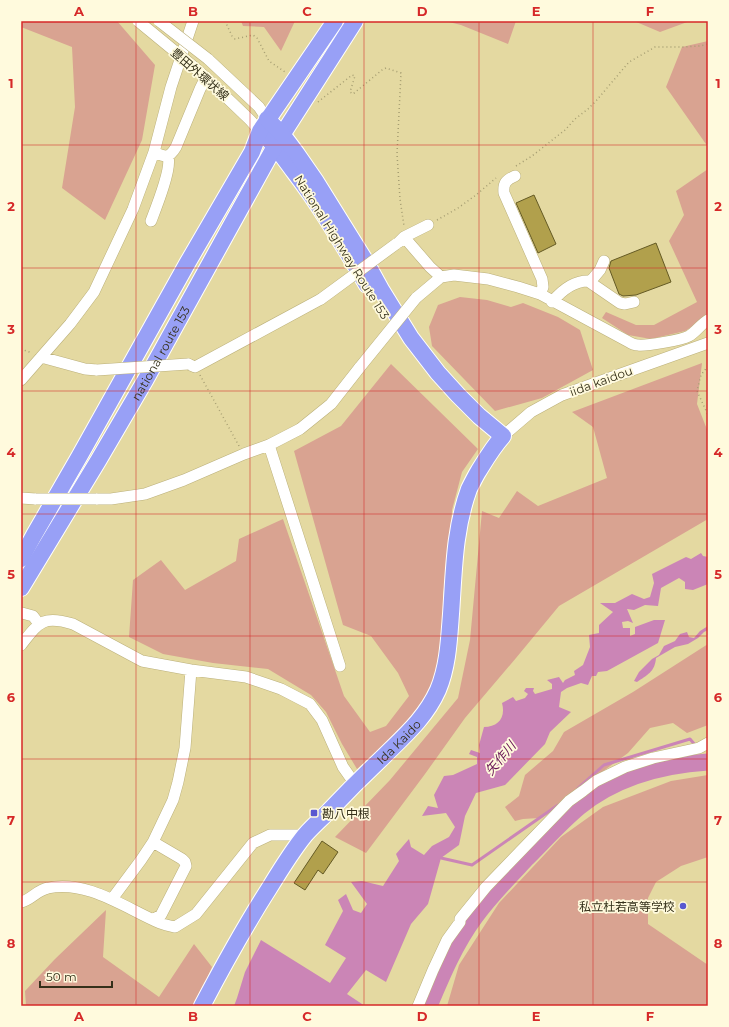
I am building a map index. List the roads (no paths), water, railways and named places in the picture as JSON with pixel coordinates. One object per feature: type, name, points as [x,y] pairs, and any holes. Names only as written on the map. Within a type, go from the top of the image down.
[{"type":"highway","points":[[264,125],[335,21]]},
{"type":"highway","points":[[279,140],[355,21]]},
{"type":"highway","name":"National Highway Route 153","points":[[264,125],[279,140],[305,186],[323,212],[407,349],[420,366],[463,412],[500,440]]},
{"type":"highway","name":"national route 153","points":[[21,559],[188,262],[252,152],[264,125]]},
{"type":"highway","name":"national route 153","points":[[21,588],[146,379],[279,140]]},
{"type":"highway","name":"Ida Kaido","points":[[202,1006],[228,956],[259,904],[305,835],[419,722],[430,705],[444,672],[448,654],[454,559],[462,511],[470,488],[486,457],[500,440]]},
{"type":"street","name":"豊田外環状線","points":[[138,21],[203,75],[250,120],[264,125]]},
{"type":"street","name":"豊田外環状線","points":[[159,21],[208,59],[259,106],[264,125]]},
{"type":"street","points":[[21,380],[70,324],[94,292],[133,209],[154,152],[171,87],[193,21]]},
{"type":"street","points":[[154,152],[161,156],[168,157],[172,154],[200,89],[203,75]]},
{"type":"street","points":[[152,221],[166,174],[169,161],[168,157]]},
{"type":"street","points":[[514,172],[506,182],[504,193],[542,279],[543,287],[540,294]]},
{"type":"street","points":[[42,357],[85,369],[97,370],[191,365],[321,298],[400,240],[428,225]]},
{"type":"street","points":[[400,240],[441,277]]},
{"type":"street","points":[[590,282],[600,270],[604,261]]},
{"type":"street","points":[[21,498],[111,499],[145,494],[184,480],[269,445],[300,429],[331,404],[416,298],[441,277],[454,275],[488,279],[540,294],[552,302],[637,345],[646,346],[684,339],[708,320]]},
{"type":"street","points":[[552,302],[558,294],[574,283],[582,281],[590,282],[616,301],[625,304],[634,302]]},
{"type":"street","name":"iida kaidou","points":[[500,440],[532,412],[562,395],[708,343]]},
{"type":"street","points":[[269,445],[340,666]]},
{"type":"street","points":[[22,613],[33,616],[39,624]]},
{"type":"street","points":[[21,645],[39,624],[47,620],[56,620],[73,624],[142,661],[191,670],[246,677],[281,689],[310,704],[322,720],[343,767],[355,784]]},
{"type":"street","points":[[112,899],[153,842],[173,800],[185,748],[191,670]]},
{"type":"street","points":[[418,1006],[447,940],[460,922],[460,919],[486,887],[569,801],[596,781],[625,767],[653,758],[699,748],[708,743]]},
{"type":"street","points":[[21,902],[30,899],[40,890],[48,888],[80,888],[112,899],[160,923],[175,928],[196,914],[254,843],[270,835],[305,835]]},
{"type":"street","points":[[153,842],[186,862],[186,866],[161,915],[154,919]]},
{"type":"water","points":[[701,553],[703,556],[708,557],[708,584],[693,590],[685,589],[685,582],[679,578],[661,588],[658,606],[645,605],[634,610],[627,609],[633,623],[628,621],[622,622],[623,628],[630,628],[630,636],[635,634],[635,627],[654,620],[665,620],[658,643],[607,671],[598,672],[596,676],[592,676],[588,685],[581,683],[561,692],[559,707],[571,712],[550,732],[545,744],[505,785],[476,793],[465,816],[459,845],[441,858],[428,904],[411,924],[386,982],[366,970],[347,994],[365,1006],[234,1006],[245,972],[261,940],[330,983],[346,958],[325,945],[343,911],[338,900],[346,894],[353,910],[361,913],[367,904],[351,882],[362,881],[383,886],[399,861],[396,854],[409,839],[411,847],[424,855],[432,846],[449,837],[455,827],[446,813],[422,816],[428,806],[438,808],[434,795],[444,776],[453,775],[477,764],[477,757],[469,754],[471,750],[480,753],[479,745],[484,727],[489,727],[500,721],[503,713],[502,703],[513,697],[516,701],[525,698],[528,694],[524,691],[526,688],[534,688],[533,691],[535,694],[552,689],[552,684],[547,680],[559,677],[563,683],[565,680],[575,675],[574,671],[583,665],[590,647],[589,635],[599,633],[599,625],[613,612],[600,603],[615,603],[632,594],[644,599],[650,597],[654,583],[652,574],[686,557],[691,559]]},
{"type":"water","points":[[708,626],[708,630],[698,638],[688,644],[675,647],[656,658],[654,667],[650,673],[637,682],[634,681],[639,672],[652,659],[659,655],[664,646],[675,641],[680,634],[687,632],[689,637],[694,638],[700,631]]},
{"type":"waterway","points":[[578,788],[604,765],[690,739],[696,746]]},
{"type":"waterway","name":"矢作川","points":[[429,1006],[455,949],[475,917],[507,879],[572,813],[593,797],[624,780],[640,774],[673,766],[708,762]]},
{"type":"waterway","points":[[439,857],[472,865],[558,805]]},
{"type":"place","name":"勘八中根","points":[[314,813]]},
{"type":"place","name":"私立杜若高等学校","points":[[683,906]]}]
